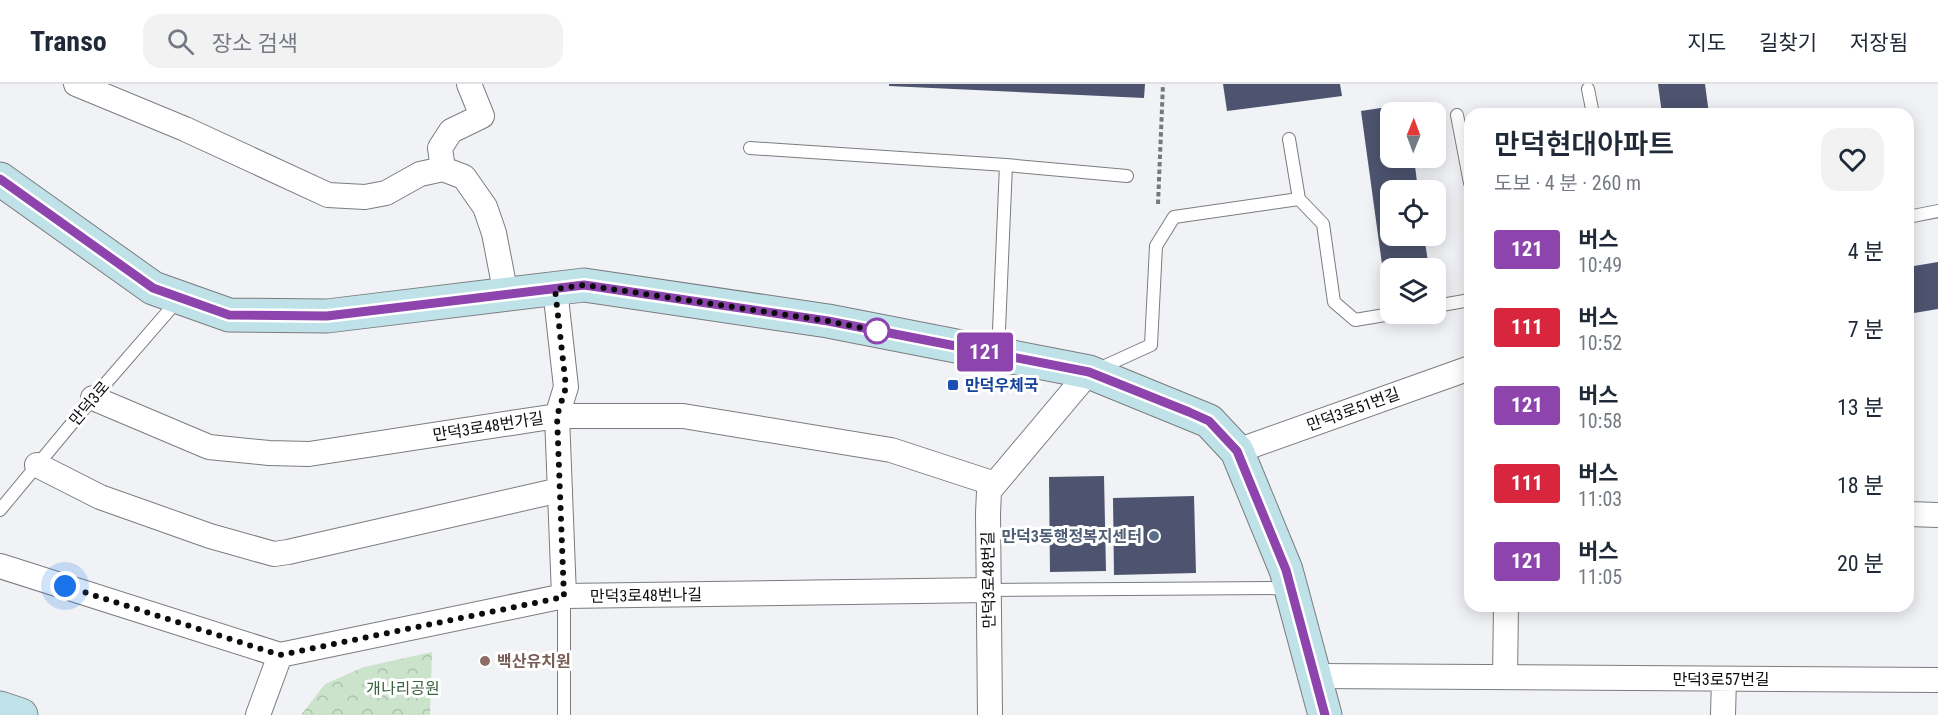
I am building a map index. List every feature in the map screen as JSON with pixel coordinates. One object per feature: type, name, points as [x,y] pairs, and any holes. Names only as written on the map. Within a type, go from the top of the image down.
[{"type":"main road","points":[[0,179],[153,288],[229,315],[327,316],[584,285],[828,321],[1089,372],[1209,421],[1237,451],[1286,570],[1325,715]]},
{"type":"main road","points":[[0,708],[21,715]]},
{"type":"street","points":[[76,84],[184,129],[328,195],[365,197],[386,193],[420,174],[443,169],[464,177],[485,207],[494,233],[506,295]]},
{"type":"street","points":[[443,169],[440,148],[451,131],[482,116],[469,84]]},
{"type":"street","points":[[555,289],[566,387],[557,416],[564,597]]},
{"type":"street","name":"만덕3로51번길","points":[[1237,451],[1464,370]]},
{"type":"street","name":"만덕3로48번길","points":[[990,715],[989,491],[1089,372]]},
{"type":"street","name":"만덕3로48번가길","points":[[93,398],[209,447],[269,453],[309,454],[557,416],[683,416],[891,450],[995,484]]},
{"type":"street","points":[[37,465],[100,498],[210,536],[274,554],[560,490]]},
{"type":"street","points":[[1914,514],[1938,514]]},
{"type":"street","name":"만덕3로48번나길","points":[[0,566],[280,655],[564,597],[988,590]]},
{"type":"street","points":[[1505,677],[1506,612]]},
{"type":"street","points":[[258,715],[280,655]]},
{"type":"street","name":"만덕3로57번길","points":[[1314,676],[1938,680]]},
{"type":"street","points":[[1723,715],[1724,679]]},
{"type":"lane","points":[[1588,89],[1592,108]]},
{"type":"lane","points":[[1457,115],[1464,152]]},
{"type":"lane","points":[[1289,139],[1299,199],[1323,224],[1334,302],[1355,320],[1380,316]]},
{"type":"lane","points":[[750,148],[1006,165],[1127,176]]},
{"type":"lane","points":[[998,355],[1006,165]]},
{"type":"lane","points":[[1089,372],[1151,345],[1156,246],[1174,217],[1299,199]]},
{"type":"lane","points":[[1914,216],[1938,211]]},
{"type":"lane","name":"만덕3로","points":[[0,510],[180,297]]},
{"type":"lane","points":[[1446,304],[1464,301]]},
{"type":"lane","points":[[988,590],[1291,588]]},
{"type":"lane","points":[[564,597],[564,715]]},
{"type":"path","points":[[1156,246],[1163,84]]},
{"type":"green space","name":"개나리공원","points":[[432,652],[430,715],[301,715],[325,684],[364,667]]},
{"type":"building","points":[[889,84],[1145,84],[1144,98],[889,86]]},
{"type":"building","points":[[1223,84],[1340,84],[1342,96],[1227,111]]},
{"type":"building","points":[[1658,84],[1705,84],[1708,108],[1661,108]]},
{"type":"building","points":[[1380,108],[1380,168],[1415,168],[1417,180],[1380,180],[1380,246],[1426,246],[1427,258],[1381,258],[1361,111]]},
{"type":"building","points":[[1938,262],[1938,309],[1914,313],[1914,266]]},
{"type":"building","points":[[1104,476],[1106,571],[1050,572],[1049,477]]},
{"type":"building","name":"만덕3동행정복지센터","points":[[1194,496],[1196,573],[1114,575],[1113,498]]},
{"type":"bus line","name":"121","points":[[0,179],[153,288],[229,315],[327,316],[584,285],[828,321],[1089,372],[1189,412],[1209,421],[1237,451],[1286,570],[1325,715]]},
{"type":"place","name":"만덕우체국","points":[[953,385]]},
{"type":"place","name":"만덕3동행정복지센터","points":[[1154,536]]},
{"type":"place","name":"백산유치원","points":[[485,661]]},
{"type":"route","points":[[65,586],[280,655],[564,597],[557,416],[566,387],[555,289],[584,285],[828,321],[877,331]]}]
